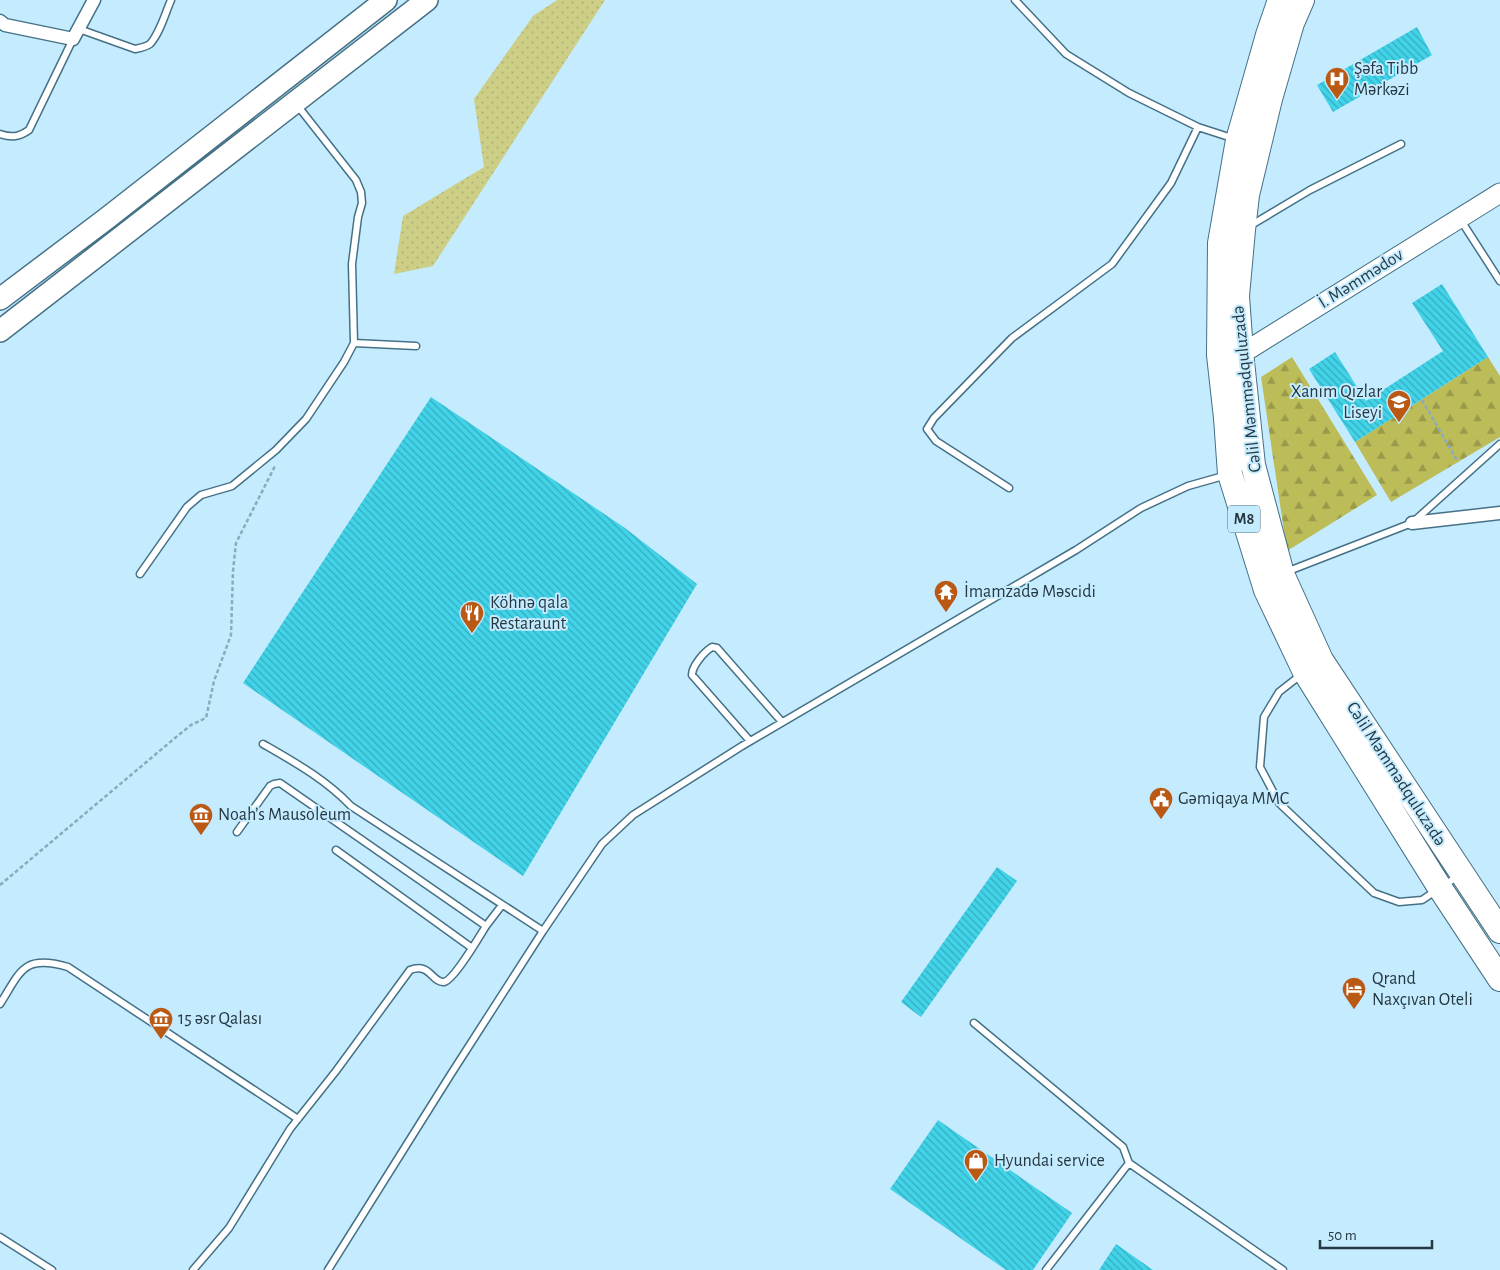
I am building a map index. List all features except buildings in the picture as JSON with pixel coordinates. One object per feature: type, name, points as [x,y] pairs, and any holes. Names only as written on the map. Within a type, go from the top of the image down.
[{"type":"highway","name":"M8","points":[[1280,0],[1238,140],[1220,243],[1230,354],[1226,418],[1230,474],[1266,590],[1313,666],[1440,888],[1500,979]]},
{"type":"highway","name":"Cəlil Məmmədquluzadə","points":[[1302,0],[1292,23],[1270,99],[1247,195],[1243,230],[1230,354],[1253,465],[1282,574],[1313,666],[1498,925]]},
{"type":"main road","points":[[0,299],[106,219],[386,0]]},
{"type":"main road","points":[[0,331],[427,0]]},
{"type":"main road","name":"İ. Məmmədov","points":[[1230,354],[1259,343],[1500,193]]},
{"type":"street","points":[[2,27],[76,34],[94,0]]},
{"type":"street","points":[[1412,523],[1500,513]]},
{"type":"lane","points":[[0,134],[9,137],[20,136],[29,130],[76,34],[135,49],[142,48],[149,45],[161,24],[171,0]]},
{"type":"lane","points":[[1015,0],[1066,54],[1129,93],[1198,127],[1238,140]]},
{"type":"lane","points":[[140,574],[187,507],[201,495],[232,486],[276,450],[306,419],[344,362],[354,343],[352,264],[358,217],[362,203],[361,192],[356,180],[295,102]]},
{"type":"lane","points":[[1009,488],[936,441],[927,430],[934,418],[1012,338],[1112,264],[1171,183],[1198,127]]},
{"type":"lane","points":[[1243,230],[1310,190],[1401,144]]},
{"type":"lane","points":[[1459,218],[1500,282]]},
{"type":"lane","points":[[354,343],[416,346]]},
{"type":"lane","points":[[1282,574],[1412,523],[1500,444]]},
{"type":"lane","points":[[328,1270],[543,931],[602,844],[633,815],[750,741],[1076,550],[1141,508],[1188,486],[1230,474]]},
{"type":"lane","points":[[750,741],[692,676],[692,670],[712,647],[717,648],[782,722]]},
{"type":"lane","points":[[1313,666],[1279,692],[1264,717],[1260,767],[1279,803],[1374,893],[1398,902],[1422,900],[1462,874]]},
{"type":"lane","points":[[263,744],[334,789],[358,811],[543,931]]},
{"type":"lane","points":[[237,832],[270,786],[280,784],[486,926]]},
{"type":"lane","points":[[336,850],[472,948]]},
{"type":"lane","points":[[193,1270],[229,1228],[290,1129],[336,1071],[410,970],[416,967],[424,969],[440,981],[445,982],[451,978],[502,905]]},
{"type":"lane","points":[[0,1004],[22,969],[36,962],[50,962],[68,966],[298,1119]]},
{"type":"lane","points":[[974,1023],[1123,1147],[1129,1163],[1283,1270]]},
{"type":"lane","points":[[1046,1270],[1129,1163]]},
{"type":"lane","points":[[0,1237],[52,1270]]},
{"type":"path","points":[[1422,400],[1458,462]]},
{"type":"path","points":[[0,884],[191,725],[206,718],[214,681],[231,635],[233,571],[236,544],[276,464],[276,450]]},
{"type":"green space","points":[[557,0],[605,0],[433,266],[394,274],[403,216],[484,167],[474,99],[533,16]]},
{"type":"green space","points":[[1292,357],[1377,495],[1287,551],[1261,377]]},
{"type":"green space","points":[[1488,357],[1500,376],[1500,437],[1391,502],[1355,442]]},
{"type":"place","name":"Şəfa Tibb Mərkəzi","points":[[1337,100]]},
{"type":"place","name":"Xanım Qızlar Liseyi","points":[[1399,423]]},
{"type":"place","name":"İmamzadə Məscidi","points":[[946,613]]},
{"type":"place","name":"Köhnə qala Restaraunt","points":[[472,634]]},
{"type":"place","name":"Gəmiqaya MMC","points":[[1161,820]]},
{"type":"place","name":"Noah’s Mausoleum","points":[[201,836]]},
{"type":"place","name":"Qrand Naxçıvan Oteli","points":[[1354,1010]]},
{"type":"place","name":"15 əsr Qalası","points":[[161,1040]]},
{"type":"place","name":"Hyundai service","points":[[976,1182]]}]
